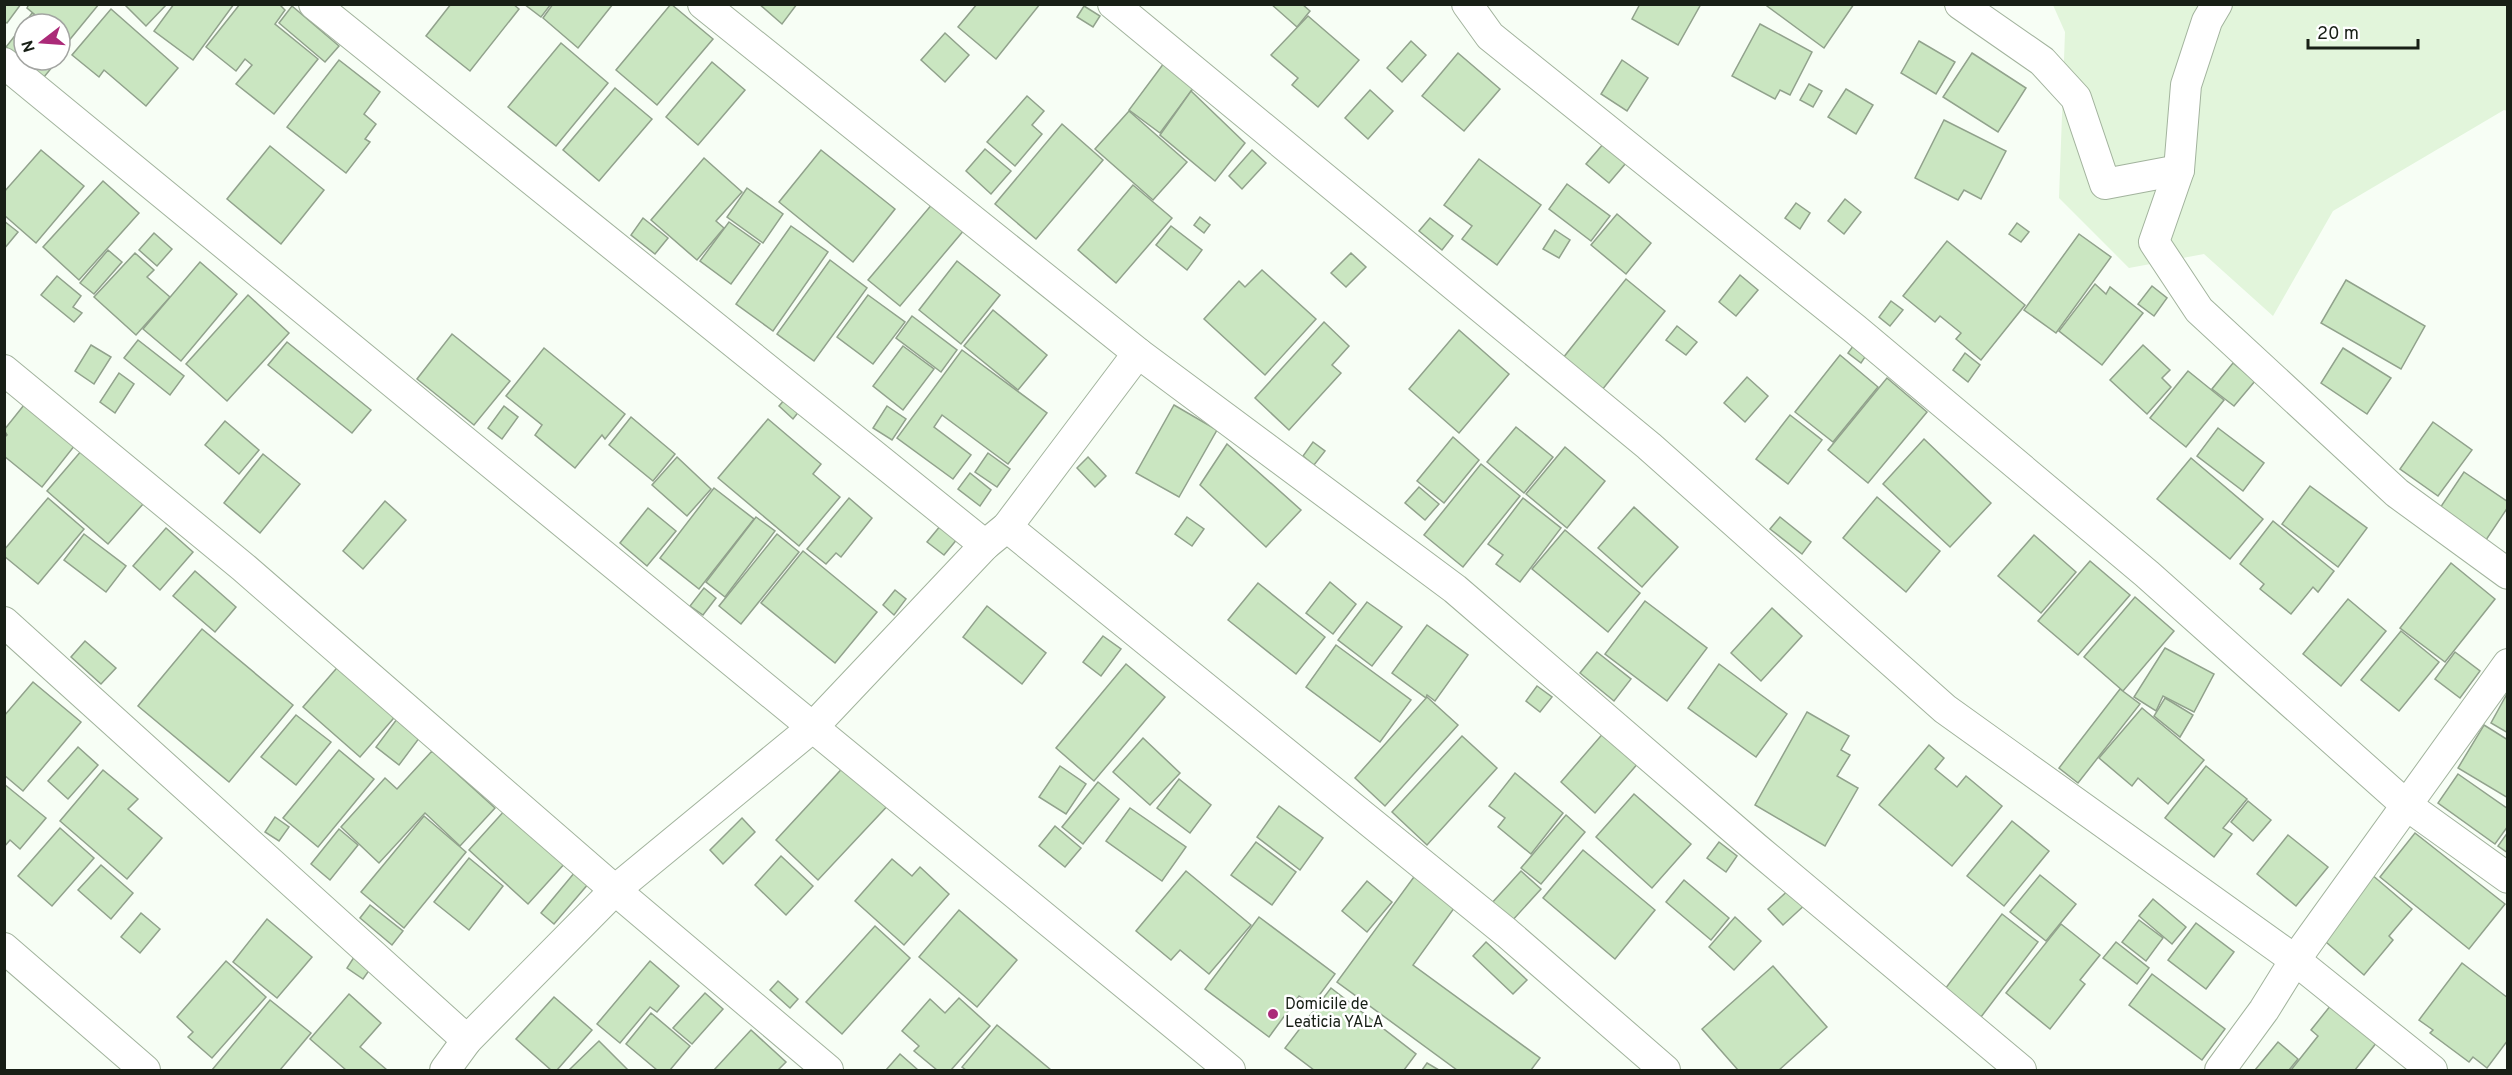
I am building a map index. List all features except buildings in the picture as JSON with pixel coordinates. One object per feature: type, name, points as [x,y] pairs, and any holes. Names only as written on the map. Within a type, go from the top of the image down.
[{"type":"street","points":[[314,4],[1507,933],[1665,1071]]},
{"type":"street","points":[[703,4],[1138,353],[1455,589],[1756,848],[2021,1071]]},
{"type":"street","points":[[1113,4],[1649,446],[1945,709],[2295,960],[2432,1071]]},
{"type":"street","points":[[1467,4],[1490,36],[1855,330],[2129,559],[2405,804],[2508,878]]},
{"type":"street","points":[[1960,4],[2042,61],[2076,98],[2105,184],[2179,170]]},
{"type":"street","points":[[2217,4],[2207,21],[2186,85],[2179,170],[2154,242],[2199,310],[2397,493],[2508,574]]},
{"type":"street","points":[[4,63],[1230,1071]]},
{"type":"street","points":[[445,1071],[467,1040],[615,890],[813,727],[996,536],[1138,353]]},
{"type":"street","points":[[4,370],[243,567],[615,890],[828,1071]]},
{"type":"street","points":[[4,622],[467,1040]]},
{"type":"street","points":[[2220,1071],[2405,804],[2508,664]]},
{"type":"street","points":[[4,948],[145,1071]]},
{"type":"green space","points":[[2053,5],[2507,5],[2507,111],[2504,110],[2333,211],[2273,316],[2204,254],[2129,268],[2059,198],[2065,32]]},
{"type":"place","name":"Domicile de Leaticia YALA","points":[[1273,1014]]}]
